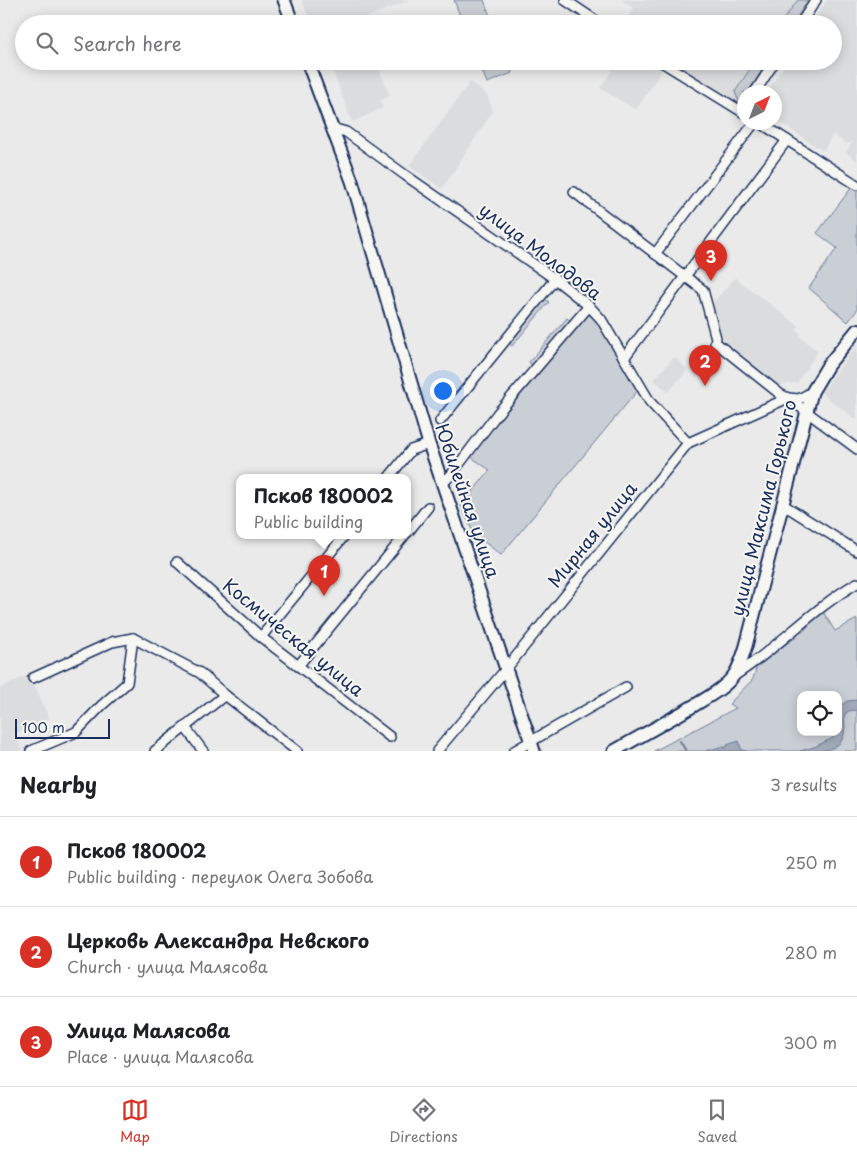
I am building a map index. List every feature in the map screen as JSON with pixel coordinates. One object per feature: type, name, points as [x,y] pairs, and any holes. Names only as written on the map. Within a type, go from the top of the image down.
[{"type":"main road","points":[[284,0],[290,15]]},
{"type":"main road","name":"Юбилейная улица","points":[[310,70],[352,181],[429,444],[533,746]]},
{"type":"main road","name":"улица Максима Горького","points":[[733,676],[746,646],[812,392],[828,366],[857,330]]},
{"type":"main road","points":[[614,751],[653,731],[705,699],[721,688],[733,676]]},
{"type":"street","points":[[566,0],[588,15]]},
{"type":"street","points":[[806,15],[816,0]]},
{"type":"street","points":[[675,70],[737,107]]},
{"type":"street","points":[[760,85],[769,70]]},
{"type":"street","name":"улица Молодова","points":[[332,128],[346,132],[404,175],[555,279],[589,306],[601,319],[650,402],[688,443]]},
{"type":"street","points":[[655,254],[749,130]]},
{"type":"street","points":[[771,130],[857,185]]},
{"type":"street","points":[[624,358],[787,140]]},
{"type":"street","points":[[574,192],[704,290],[716,338],[715,342],[780,394],[857,449]]},
{"type":"street","points":[[440,421],[555,279]]},
{"type":"street","points":[[442,484],[451,475],[497,414],[589,306]]},
{"type":"street","name":"Мирная улица","points":[[437,751],[506,669],[688,443],[788,398],[799,399],[812,392]]},
{"type":"street","points":[[391,474],[411,450],[429,444]]},
{"type":"street","points":[[782,504],[857,551]]},
{"type":"street","points":[[411,528],[428,507]]},
{"type":"street","points":[[261,637],[342,539]]},
{"type":"street","points":[[298,666],[402,539]]},
{"type":"street","name":"Космическая улица","points":[[176,562],[261,637],[390,737]]},
{"type":"street","points":[[733,676],[753,664],[812,614],[857,583]]},
{"type":"street","points":[[33,678],[112,642],[133,638],[200,673],[225,696],[297,751]]},
{"type":"street","points":[[31,751],[76,732],[127,683],[133,638]]},
{"type":"street","points":[[514,751],[533,746],[626,687]]},
{"type":"street","points":[[155,751],[225,696]]},
{"type":"street","points":[[185,727],[202,751]]},
{"type":"shaded area","points":[[302,0],[409,0],[372,15],[308,15]]},
{"type":"shaded area","points":[[454,0],[484,0],[490,15],[460,15]]},
{"type":"shaded area","points":[[622,0],[798,0],[787,15],[630,15],[634,8]]},
{"type":"shaded area","points":[[798,0],[808,0],[799,15],[787,15]]},
{"type":"shaded area","points":[[827,0],[857,0],[857,161],[846,152],[853,142],[846,144],[833,134],[823,151],[782,124],[782,85],[772,85],[781,70],[842,70],[842,15],[817,15]]},
{"type":"shaded area","points":[[332,70],[380,70],[390,96],[380,100],[383,108],[352,122]]},
{"type":"shaded area","points":[[482,70],[511,70],[512,73],[487,83]]},
{"type":"shaded area","points":[[612,70],[662,70],[636,110],[600,88]]},
{"type":"shaded area","points":[[685,70],[749,70],[740,85],[737,85],[735,92],[737,102]]},
{"type":"shaded area","points":[[749,70],[762,70],[753,85],[740,85]]},
{"type":"shaded area","points":[[470,82],[487,95],[493,111],[442,189],[409,166]]},
{"type":"shaded area","points":[[852,187],[857,190],[857,310],[848,322],[809,288],[837,248],[817,233]]},
{"type":"shaded area","points":[[735,278],[799,326],[796,330],[801,334],[799,336],[818,351],[797,383],[778,385],[724,341],[711,305]]},
{"type":"shaded area","points":[[541,296],[549,302],[512,346],[505,340]]},
{"type":"shaded area","points":[[589,313],[599,322],[639,389],[501,555],[474,534],[461,506],[490,470],[471,457],[495,423]]},
{"type":"shaded area","points":[[567,318],[575,324],[535,370],[529,362]]},
{"type":"shaded area","points":[[857,345],[857,420],[821,393]]},
{"type":"shaded area","points":[[674,357],[688,370],[668,392],[654,380]]},
{"type":"shaded area","points":[[822,610],[835,631],[857,619],[857,751],[654,751],[736,708],[729,704],[753,679],[757,666],[779,648],[800,635]]},
{"type":"shaded area","points":[[30,674],[49,718],[14,734],[23,751],[0,751],[0,688]]},
{"type":"water","points":[[857,700],[857,710],[848,711],[844,716],[845,728],[840,742],[835,747],[828,749],[800,751],[814,747],[834,736],[842,736],[842,705],[847,701]]},
{"type":"water","points":[[739,741],[741,749],[746,751],[706,751],[724,746],[724,748]]},
{"type":"waterway","points":[[680,741],[686,751]]},
{"type":"place","name":"Улица Малясова","points":[[711,281]]},
{"type":"place","name":"Церковь Александра Невского","points":[[705,386]]},
{"type":"place","name":"Псков 180002","points":[[324,596]]}]
